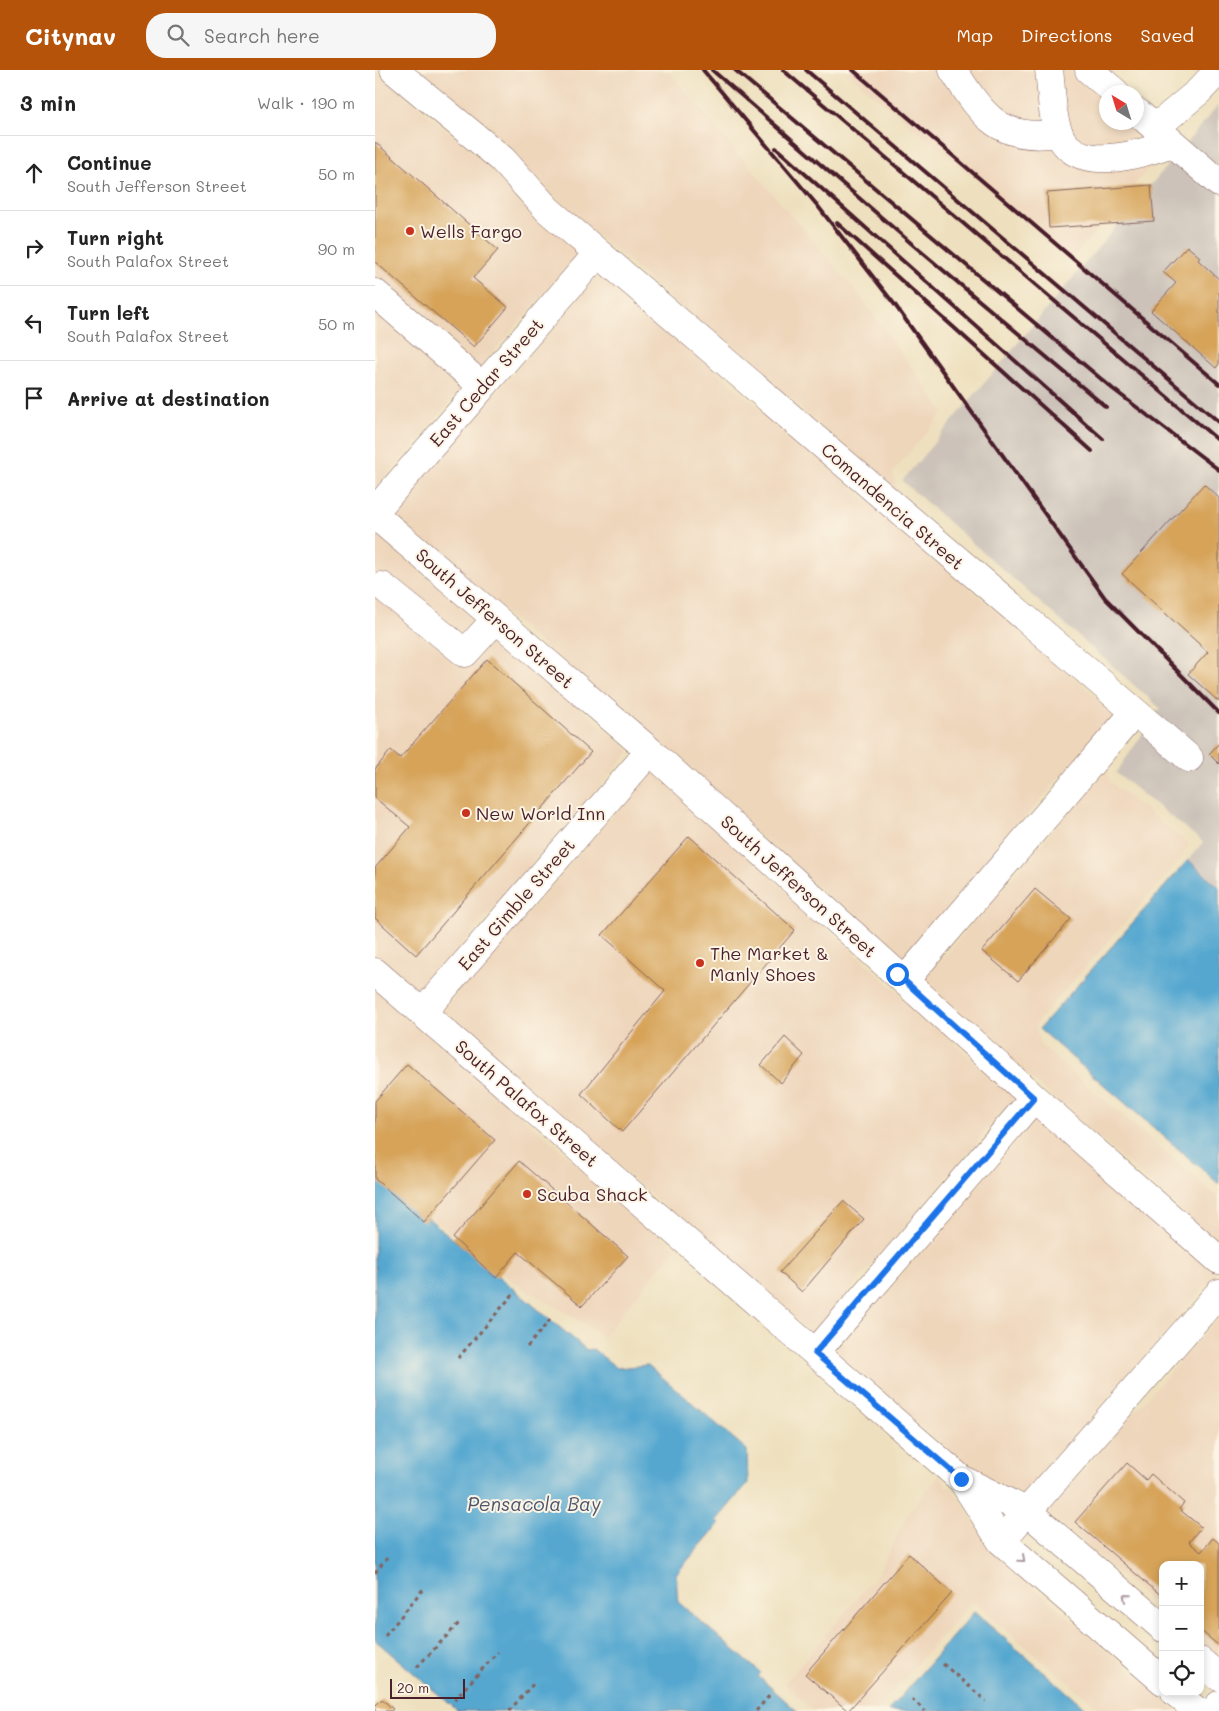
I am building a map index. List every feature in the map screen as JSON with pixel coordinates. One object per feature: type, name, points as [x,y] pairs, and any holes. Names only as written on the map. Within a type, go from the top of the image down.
[{"type":"street","name":"Comandencia Street","points":[[394,70],[502,159],[548,210],[1189,758]]},
{"type":"street","points":[[953,70],[975,104],[987,116],[1005,129],[1035,137],[1059,133]]},
{"type":"street","points":[[1049,70],[1056,125],[1062,139],[1075,150],[1092,157],[1110,158],[1141,154],[1155,128],[1199,91],[1210,73]]},
{"type":"street","points":[[1089,70],[1107,85]]},
{"type":"street","points":[[1155,128],[1218,185]]},
{"type":"street","name":"East Cedar Street","points":[[375,511],[598,253]]},
{"type":"street","points":[[375,294],[482,386]]},
{"type":"street","name":"South Jefferson Street","points":[[375,515],[650,751],[1034,1098],[1219,1260]]},
{"type":"street","points":[[382,586],[465,654],[496,619]]},
{"type":"street","points":[[905,980],[1135,712]]},
{"type":"street","name":"East Gimble Street","points":[[422,1012],[650,751]]},
{"type":"street","name":"South Palafox Street","points":[[375,972],[961,1479],[1027,1512],[1159,1625]]},
{"type":"street","points":[[815,1353],[1034,1098]]},
{"type":"street","points":[[1001,1541],[1219,1293]]},
{"type":"street","name":"South Palafox Street","points":[[961,1479],[1001,1541],[1159,1678]]},
{"type":"street","points":[[1204,1664],[1219,1677]]},
{"type":"street","points":[[1180,1696],[1197,1711]]},
{"type":"street","points":[[1214,1711],[1219,1705]]},
{"type":"path","points":[[458,1358],[514,1293]]},
{"type":"path","points":[[527,1347],[550,1320]]},
{"type":"path","points":[[375,1573],[387,1558]]},
{"type":"path","points":[[385,1636],[423,1590]]},
{"type":"path","points":[[417,1667],[461,1621]]},
{"type":"path","points":[[454,1700],[498,1652]]},
{"type":"path","points":[[943,1664],[986,1701]]},
{"type":"path","points":[[509,1711],[534,1682]]},
{"type":"path","points":[[756,1711],[769,1696]]},
{"type":"path","points":[[912,1700],[925,1711]]},
{"type":"shaded area","points":[[414,70],[667,70],[857,292],[944,412],[893,472],[896,490],[557,201]]},
{"type":"shaded area","points":[[843,70],[1069,70],[1099,97],[1099,130],[1137,130],[1163,152],[1073,258]]},
{"type":"shaded area","points":[[375,71],[494,169],[579,253],[375,489]]},
{"type":"shaded area","points":[[1219,104],[1219,887],[1188,860],[1203,842],[1116,773],[1160,708],[902,481]]},
{"type":"shaded area","points":[[601,272],[1115,713],[902,961],[392,513]]},
{"type":"shaded area","points":[[375,533],[630,751],[420,993],[375,955]]},
{"type":"shaded area","points":[[1107,767],[1110,782],[1189,844],[1181,859],[1036,1023],[1038,1041],[1040,1042],[1039,1044],[1219,1198],[1219,1243],[1042,1088],[924,980]]},
{"type":"shaded area","points":[[652,770],[1015,1098],[812,1334],[441,1012]]},
{"type":"shaded area","points":[[375,989],[675,1249],[603,1337],[577,1319],[517,1285],[375,1174]]},
{"type":"shaded area","points":[[1037,1117],[1216,1274],[1023,1495],[970,1468],[965,1460],[961,1461],[834,1352]]},
{"type":"shaded area","points":[[1219,1316],[1219,1660],[1204,1647],[1204,1561],[1159,1561],[1159,1609],[1047,1512]]},
{"type":"shaded area","points":[[939,1476],[945,1482],[944,1485],[953,1489],[984,1538],[982,1540],[1003,1561],[1177,1711],[1102,1711],[972,1601],[876,1711],[814,1711],[784,1684],[879,1572],[908,1513]]},
{"type":"water","points":[[1188,860],[1219,887],[1219,1184],[1039,1029]]},
{"type":"water","name":"Pensacola Bay","points":[[375,1174],[587,1350],[593,1349],[617,1368],[648,1365],[747,1450],[748,1483],[716,1521],[719,1524],[676,1574],[678,1602],[761,1673],[758,1676],[797,1711],[458,1711],[375,1640]]},
{"type":"water","points":[[974,1612],[1089,1711],[888,1711]]},
{"type":"building","points":[[375,142],[498,250],[473,278],[508,307],[474,347],[375,262]]},
{"type":"building","points":[[1151,185],[1154,221],[1049,228],[1047,193]]},
{"type":"building","points":[[1187,246],[1200,257],[1198,260],[1219,279],[1219,364],[1216,368],[1151,311],[1176,283],[1163,272]]},
{"type":"building","points":[[1204,484],[1219,498],[1219,702],[1188,674],[1208,652],[1122,574]]},
{"type":"building","name":"New World Inn","points":[[487,659],[591,752],[416,955],[375,918],[375,868],[410,827],[375,798],[375,769],[391,750],[400,758]]},
{"type":"building","points":[[1219,743],[1219,764],[1209,754]]},
{"type":"building","name":"The Market & Manly Shoes","points":[[689,836],[795,930],[622,1132],[581,1094],[665,991],[602,935]]},
{"type":"building","points":[[1035,889],[1071,919],[1018,981],[982,951]]},
{"type":"building","points":[[785,1037],[804,1055],[781,1083],[761,1065]]},
{"type":"building","points":[[407,1064],[495,1140],[424,1222],[375,1179],[375,1101]]},
{"type":"building","points":[[519,1161],[628,1256],[582,1306],[518,1252],[496,1278],[453,1238]]},
{"type":"building","points":[[843,1201],[864,1219],[802,1292],[780,1272]]},
{"type":"building","points":[[1127,1463],[1146,1480],[1151,1474],[1184,1503],[1179,1509],[1201,1527],[1189,1542],[1201,1552],[1213,1538],[1219,1543],[1219,1646],[1204,1633],[1204,1561],[1159,1561],[1159,1594],[1075,1522]]},
{"type":"building","points":[[909,1554],[952,1593],[848,1711],[805,1674]]},
{"type":"building","points":[[382,1699],[393,1709],[391,1711],[375,1711],[375,1703],[376,1705]]},
{"type":"railway","points":[[703,70],[817,205],[895,305],[1105,598],[1219,713]]},
{"type":"railway","points":[[712,70],[912,244],[1106,407]]},
{"type":"railway","points":[[735,70],[1113,389],[1219,470]]},
{"type":"railway","points":[[783,70],[1219,441]]},
{"type":"railway","points":[[806,70],[1219,422]]},
{"type":"railway","points":[[853,70],[1219,384]]},
{"type":"railway","points":[[776,148],[1103,439]]},
{"type":"railway","points":[[837,223],[1092,451]]},
{"type":"place","name":"Wells Fargo","points":[[410,231]]},
{"type":"place","name":"New World Inn","points":[[466,813]]},
{"type":"place","name":"The Market & Manly Shoes","points":[[700,963]]},
{"type":"place","name":"Scuba Shack","points":[[527,1194]]},
{"type":"route","points":[[897,974],[1034,1098],[815,1353],[961,1479]]}]
